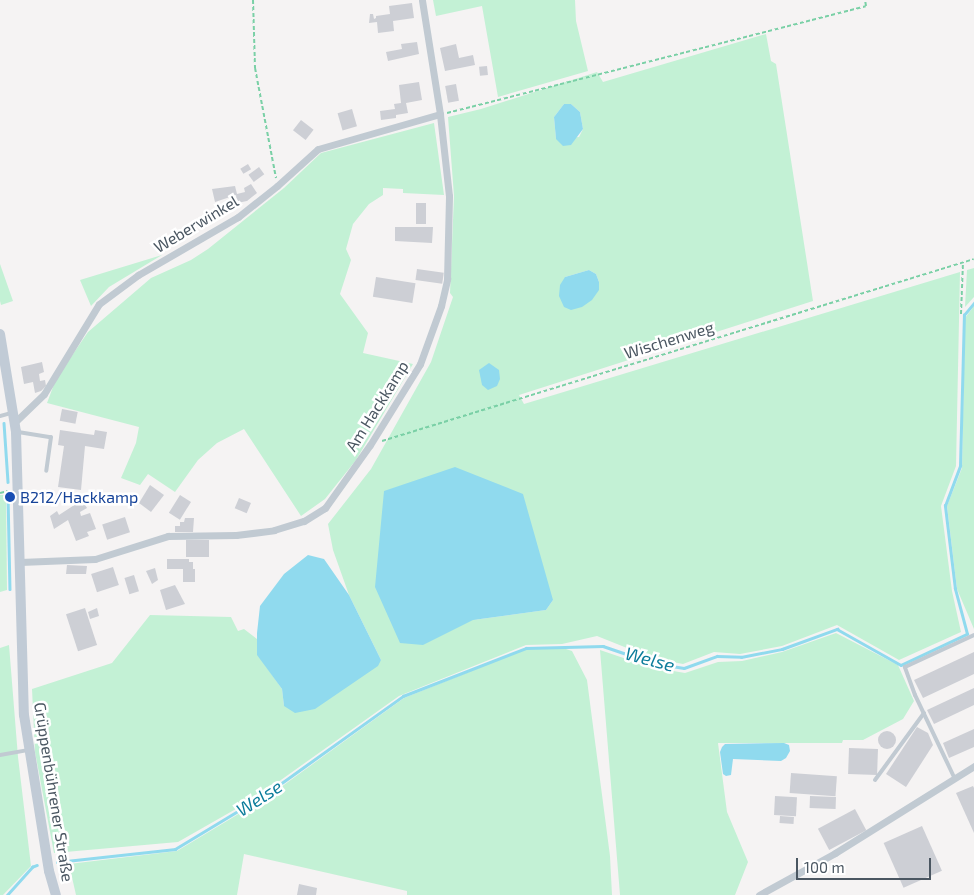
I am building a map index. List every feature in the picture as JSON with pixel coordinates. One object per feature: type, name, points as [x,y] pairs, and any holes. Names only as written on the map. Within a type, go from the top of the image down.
[{"type":"main road","name":"Grüppenbührener Straße","points":[[0,334],[14,422],[24,714],[50,871],[56,895]]},
{"type":"street","name":"Am Hackkamp","points":[[20,562],[95,559],[168,536],[236,535],[274,530],[304,522],[325,508],[370,445],[420,364],[441,306],[447,279],[449,196],[440,114],[422,0]]},
{"type":"street","name":"Weberwinkel","points":[[14,422],[44,394],[98,304],[138,275],[238,217],[277,186],[318,149],[440,114]]},
{"type":"street","points":[[759,895],[835,853],[974,766]]},
{"type":"lane","points":[[0,416],[51,437],[46,471]]},
{"type":"lane","points":[[954,777],[904,665],[974,635]]},
{"type":"lane","points":[[875,780],[924,713]]},
{"type":"lane","points":[[0,755],[30,749]]},
{"type":"path","points":[[253,0],[255,68],[277,186]]},
{"type":"path","points":[[440,114],[498,101],[866,6],[865,0]]},
{"type":"path","name":"Wischenweg","points":[[370,445],[974,259]]},
{"type":"path","points":[[961,314],[963,262]]},
{"type":"green space","points":[[433,0],[575,0],[576,21],[588,71],[498,97],[482,6],[436,16]]},
{"type":"green space","points":[[766,34],[771,61],[776,64],[813,301],[519,395],[524,404],[960,272],[956,466],[941,506],[952,591],[961,632],[899,660],[837,625],[782,646],[740,654],[714,652],[683,664],[652,658],[597,636],[562,644],[526,645],[399,696],[257,797],[178,842],[54,853],[35,752],[32,689],[112,663],[150,615],[231,617],[238,631],[244,629],[257,639],[258,655],[282,689],[284,706],[381,660],[349,595],[333,550],[328,524],[371,469],[431,362],[453,297],[450,293],[454,196],[448,117],[481,109],[597,72],[603,82]],"holes":[[[564,104],[571,104],[580,112],[583,129],[579,137],[556,139],[554,117]],[[589,270],[596,274],[599,282],[565,277]],[[553,600],[546,610],[473,620]]]},
{"type":"green space","points":[[434,123],[444,195],[403,193],[403,189],[383,188],[383,195],[369,204],[353,224],[346,249],[351,260],[340,294],[368,333],[363,353],[413,364],[356,460],[325,499],[301,516],[244,429],[217,443],[198,460],[175,492],[148,474],[140,485],[121,478],[136,443],[139,427],[47,403],[56,379],[88,332],[151,278],[191,260],[208,249],[284,188],[321,153]]},
{"type":"green space","points":[[162,255],[109,287],[91,306],[80,280]]},
{"type":"green space","points":[[0,264],[13,301],[1,305],[0,301]]},
{"type":"green space","points":[[974,268],[974,297],[965,307],[967,270]]},
{"type":"green space","points":[[974,306],[974,629],[957,589],[947,506],[962,468],[965,318]]},
{"type":"green space","points":[[0,495],[6,495],[7,590],[0,592]]},
{"type":"green space","points":[[836,633],[898,665],[914,701],[903,719],[863,740],[843,740],[842,743],[718,743],[727,812],[748,862],[735,895],[620,895],[600,650],[650,667],[685,673],[718,662],[742,661],[782,652]]},
{"type":"green space","points":[[9,645],[18,757],[31,866],[3,895],[0,895],[0,648]]},
{"type":"green space","points":[[563,648],[572,651],[587,680],[610,856],[612,895],[407,895],[407,891],[244,854],[237,895],[76,895],[69,864],[177,851],[270,795],[404,698],[526,649]]},
{"type":"water","points":[[564,104],[571,104],[580,112],[583,129],[571,145],[563,146],[556,139],[554,117]]},
{"type":"water","points":[[589,270],[596,274],[599,290],[592,300],[582,307],[571,310],[564,307],[559,296],[560,285],[565,277]]},
{"type":"water","points":[[489,363],[499,370],[500,379],[497,386],[488,390],[482,385],[479,370]]},
{"type":"water","points":[[455,467],[523,494],[553,600],[546,610],[473,620],[423,645],[400,643],[375,587],[384,491]]},
{"type":"water","points":[[308,555],[324,559],[349,595],[381,660],[378,666],[315,709],[295,713],[284,706],[282,689],[257,655],[257,633],[260,606],[284,574]]},
{"type":"water","points":[[784,743],[789,745],[790,751],[786,758],[781,761],[733,759],[731,775],[726,776],[723,774],[720,752],[725,744]]},
{"type":"building","points":[[412,3],[414,18],[393,21],[394,31],[378,33],[377,22],[369,23],[370,14],[373,14],[374,19],[376,16],[390,14],[389,6]]},
{"type":"building","points":[[417,42],[419,54],[388,61],[386,52],[402,49],[401,44]]},
{"type":"building","points":[[456,44],[459,58],[473,55],[475,65],[445,71],[440,48]]},
{"type":"building","points":[[487,66],[488,75],[480,76],[479,67]]},
{"type":"building","points":[[419,82],[422,100],[406,103],[408,113],[396,115],[396,118],[381,120],[380,111],[395,109],[394,104],[401,103],[399,85]]},
{"type":"building","points":[[456,84],[459,101],[448,103],[445,86]]},
{"type":"building","points":[[352,109],[357,126],[343,130],[338,113]]},
{"type":"building","points":[[301,120],[314,130],[306,140],[293,130]]},
{"type":"building","points":[[248,164],[251,169],[243,174],[240,169]]},
{"type":"building","points":[[259,167],[264,174],[254,182],[248,175]]},
{"type":"building","points":[[251,184],[257,193],[247,201],[237,203],[236,195],[215,202],[212,189],[235,186],[237,194],[245,192],[244,188]]},
{"type":"building","points":[[416,203],[426,203],[426,224],[416,224]]},
{"type":"building","points":[[395,227],[433,227],[432,243],[395,241]]},
{"type":"building","points":[[417,269],[444,273],[442,284],[415,280]]},
{"type":"building","points":[[376,277],[416,283],[412,303],[373,297]]},
{"type":"building","points":[[42,362],[44,372],[39,374],[40,381],[45,380],[46,386],[41,391],[35,393],[33,382],[24,384],[21,367]]},
{"type":"building","points":[[62,409],[78,412],[75,424],[60,421]]},
{"type":"building","points":[[60,430],[94,435],[95,430],[107,432],[104,449],[85,446],[81,490],[58,487],[64,446],[58,445]]},
{"type":"building","points":[[150,485],[164,495],[151,512],[139,503]]},
{"type":"building","points":[[134,495],[139,498],[133,508],[128,504]]},
{"type":"building","points":[[180,495],[191,502],[180,520],[169,513]]},
{"type":"building","points":[[239,498],[251,503],[247,513],[235,508]]},
{"type":"building","points":[[82,500],[87,508],[80,512],[81,516],[90,513],[96,529],[87,532],[89,536],[76,541],[68,520],[54,529],[50,516],[57,511],[59,515]]},
{"type":"building","points":[[125,517],[130,532],[107,540],[102,524]]},
{"type":"building","points":[[185,518],[194,518],[193,532],[175,532],[175,526],[180,526],[180,522],[184,522]]},
{"type":"building","points":[[186,540],[209,540],[209,557],[186,557]]},
{"type":"building","points":[[167,559],[189,559],[189,562],[193,562],[193,569],[167,569]]},
{"type":"building","points":[[67,565],[87,566],[86,574],[66,574]]},
{"type":"building","points":[[113,567],[119,585],[97,592],[91,574]]},
{"type":"building","points":[[155,568],[158,580],[152,584],[146,571]]},
{"type":"building","points":[[183,569],[195,569],[195,582],[183,582]]},
{"type":"building","points":[[134,575],[139,591],[129,594],[124,578]]},
{"type":"building","points":[[175,585],[185,604],[166,610],[160,590]]},
{"type":"building","points":[[85,608],[97,645],[78,651],[66,614]]},
{"type":"building","points":[[97,608],[99,616],[90,619],[88,612]]},
{"type":"building","points":[[974,652],[974,674],[923,698],[914,680]]},
{"type":"building","points":[[974,688],[974,705],[934,724],[927,710]]},
{"type":"building","points":[[917,727],[928,733],[933,745],[906,787],[886,774]]},
{"type":"building","points":[[974,729],[974,747],[949,758],[943,743]]},
{"type":"building","points":[[883,731],[891,731],[896,736],[894,747],[883,749],[878,744],[878,736]]},
{"type":"building","points":[[849,748],[878,749],[877,775],[848,774]]},
{"type":"building","points":[[791,773],[837,776],[835,796],[790,793]]},
{"type":"building","points":[[973,786],[974,788],[974,833],[956,793]]},
{"type":"building","points":[[775,796],[797,797],[796,816],[774,815]]},
{"type":"building","points":[[810,796],[836,797],[836,809],[810,808]]},
{"type":"building","points":[[855,809],[866,830],[829,850],[818,829]]},
{"type":"building","points":[[780,816],[794,817],[793,824],[780,823]]},
{"type":"building","points":[[922,826],[942,871],[904,888],[884,843]]},
{"type":"building","points":[[299,884],[317,888],[316,895],[297,895]]},
{"type":"waterway","name":"Welse","points":[[57,862],[175,849],[269,792],[403,696],[526,648],[603,646],[653,663],[684,668],[717,656],[741,657],[782,649],[837,629],[901,665],[967,634],[955,589],[945,506],[960,466],[964,315],[974,303]]},
{"type":"waterway","points":[[4,423],[8,482]]},
{"type":"waterway","points":[[8,495],[10,589]]},
{"type":"waterway","name":"Welse","points":[[7,895],[32,867],[37,865]]},
{"type":"place","name":"B212/Hackkamp","points":[[10,497]]}]
